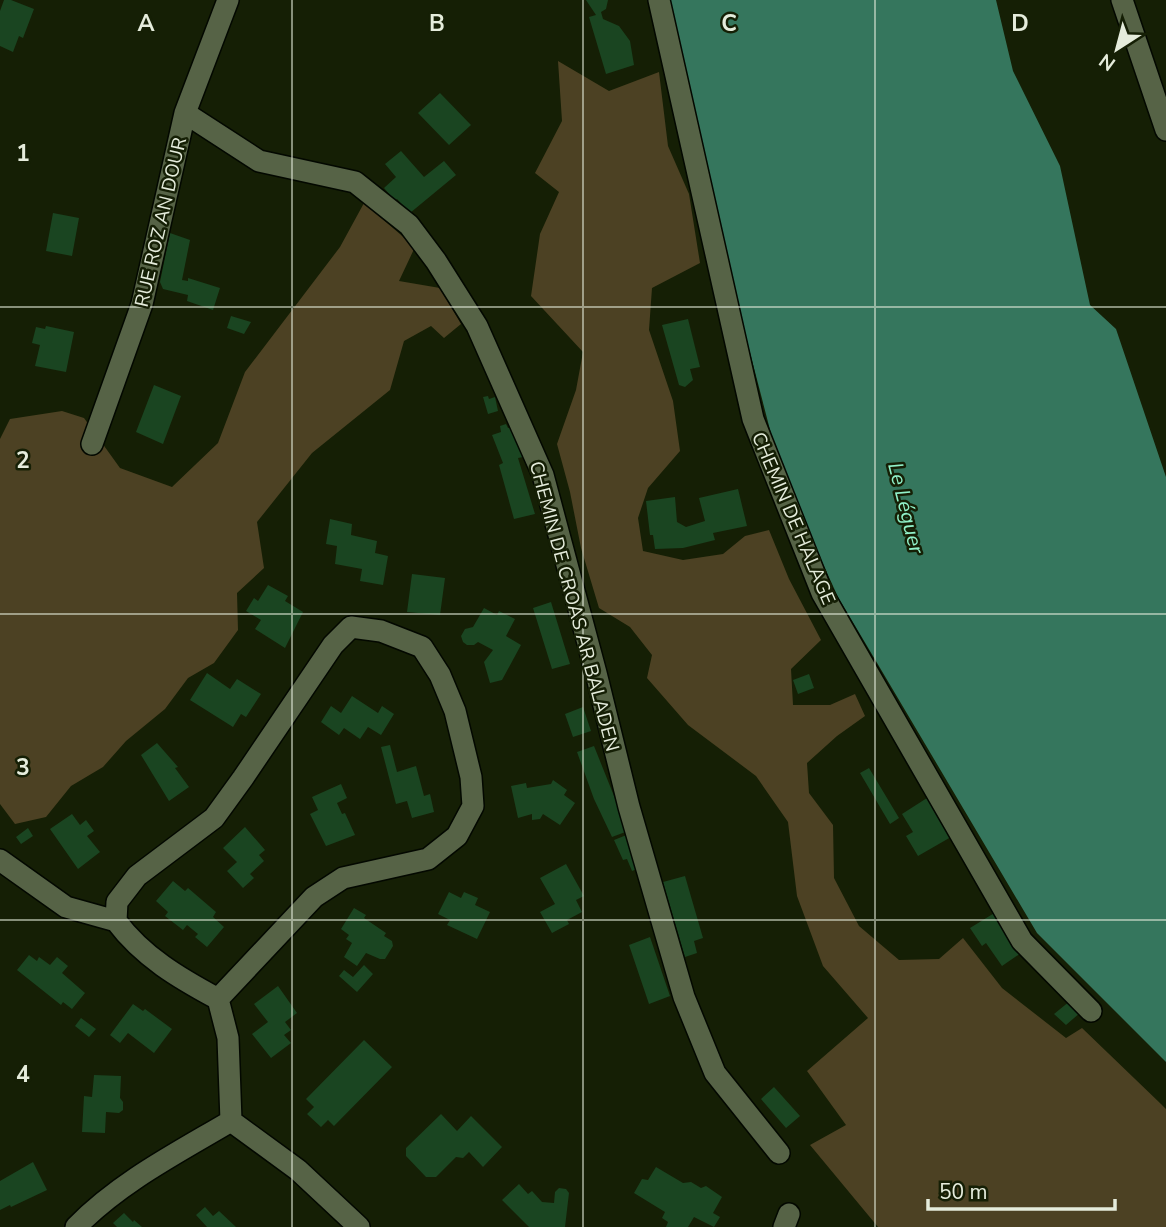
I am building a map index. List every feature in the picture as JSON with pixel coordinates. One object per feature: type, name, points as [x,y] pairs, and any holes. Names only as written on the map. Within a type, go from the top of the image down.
[{"type":"street","name":"RUE ROZ AN DOUR","points":[[92,443],[142,304],[185,113],[228,0]]},
{"type":"street","name":"CHEMIN DE HALAGE","points":[[659,0],[753,419],[822,593],[1022,941],[1091,1010]]},
{"type":"street","points":[[1122,0],[1166,130]]},
{"type":"street","name":"CHEMIN DE CROAS AR BALADEN","points":[[185,113],[259,161],[355,182],[409,225],[436,261],[477,326],[543,474],[629,807],[684,997],[715,1073],[779,1153]]},
{"type":"street","points":[[116,921],[117,902],[137,876],[214,818],[333,645],[351,627],[381,631],[422,647],[440,675],[455,711],[471,778],[472,806],[457,836],[428,859],[343,878],[314,897],[218,999]]},
{"type":"street","points":[[0,860],[66,907],[116,921],[130,940],[156,962],[218,999],[228,1038],[231,1121]]},
{"type":"street","points":[[76,1227],[94,1208],[139,1176],[231,1121]]},
{"type":"street","points":[[231,1121],[298,1170],[359,1227]]},
{"type":"shaded area","points":[[558,61],[609,91],[659,72],[668,146],[689,194],[700,263],[652,288],[649,330],[673,401],[680,451],[648,488],[638,518],[643,551],[683,560],[723,554],[745,536],[769,530],[789,579],[821,640],[791,669],[793,705],[830,705],[855,694],[865,716],[807,763],[809,793],[833,825],[834,878],[859,926],[899,960],[939,959],[963,938],[1002,988],[1066,1038],[1082,1028],[1161,1104],[1166,1109],[1166,1227],[878,1227],[810,1145],[846,1125],[807,1071],[868,1018],[823,966],[797,896],[788,822],[756,776],[688,725],[647,678],[652,655],[630,627],[599,608],[581,548],[557,444],[576,390],[583,352],[531,296],[540,234],[559,192],[535,173],[562,121]]},
{"type":"shaded area","points":[[364,203],[415,247],[399,281],[440,288],[461,324],[444,338],[431,326],[404,341],[390,390],[312,453],[257,522],[264,568],[237,593],[238,630],[214,663],[188,678],[165,709],[126,741],[103,767],[71,786],[46,817],[15,824],[0,804],[0,439],[10,419],[62,411],[84,418],[120,468],[172,487],[218,443],[245,372],[340,247]]},
{"type":"water","name":"Le Léguer","points":[[669,0],[996,0],[1013,71],[1060,166],[1090,305],[1116,329],[1166,477],[1166,1062],[1037,933],[838,597],[781,472],[748,345]]},
{"type":"building","points":[[4,0],[34,9],[23,38],[19,36],[13,52],[0,46],[0,11]]},
{"type":"building","points":[[586,0],[608,0],[606,9],[601,12],[603,19],[619,26],[630,41],[634,65],[606,74],[589,17],[596,15]]},
{"type":"building","points":[[440,93],[471,125],[449,145],[418,113]]},
{"type":"building","points":[[401,151],[424,177],[444,161],[456,175],[410,213],[384,188],[396,177],[385,164]]},
{"type":"building","points":[[53,213],[79,218],[72,256],[46,251]]},
{"type":"building","points":[[170,233],[190,240],[182,280],[188,281],[188,278],[220,288],[213,310],[187,301],[188,295],[163,289],[160,282]]},
{"type":"building","points":[[231,316],[251,322],[244,334],[227,328]]},
{"type":"building","points":[[688,319],[700,367],[690,369],[693,380],[685,387],[679,385],[662,325]]},
{"type":"building","points":[[46,326],[74,332],[66,372],[35,366],[40,345],[32,343],[36,327],[45,329]]},
{"type":"building","points":[[154,385],[181,396],[163,444],[136,432]]},
{"type":"building","points":[[488,396],[489,399],[495,397],[498,411],[488,414],[483,397]]},
{"type":"building","points":[[506,424],[508,428],[512,428],[523,457],[518,458],[535,514],[514,519],[499,465],[503,463],[492,435],[501,432],[500,426]]},
{"type":"building","points":[[738,489],[747,526],[713,533],[715,540],[683,548],[655,549],[653,535],[650,535],[646,501],[675,497],[677,522],[686,527],[705,521],[699,498]]},
{"type":"building","points":[[330,519],[352,524],[351,535],[377,541],[375,553],[388,556],[383,585],[360,581],[362,569],[335,564],[337,546],[326,544]]},
{"type":"building","points":[[412,574],[445,578],[440,615],[407,612]]},
{"type":"building","points":[[268,585],[288,596],[285,601],[303,612],[285,648],[255,629],[261,620],[246,611],[254,598],[258,601]]},
{"type":"building","points":[[551,602],[570,664],[552,669],[533,608]]},
{"type":"building","points":[[484,608],[497,615],[499,611],[515,619],[506,636],[521,645],[502,680],[490,683],[484,662],[493,650],[478,642],[467,645],[461,636],[465,629],[473,627]]},
{"type":"building","points":[[207,673],[230,689],[237,679],[261,694],[246,717],[241,714],[233,727],[190,700]]},
{"type":"building","points":[[809,674],[814,688],[798,694],[793,680]]},
{"type":"building","points":[[352,696],[378,713],[382,706],[394,714],[381,735],[368,727],[360,739],[344,728],[339,735],[321,722],[331,706],[341,713]]},
{"type":"building","points":[[583,707],[591,731],[573,737],[565,714]]},
{"type":"building","points":[[157,743],[178,767],[175,768],[189,787],[169,801],[141,755]]},
{"type":"building","points":[[390,745],[397,772],[416,766],[424,796],[430,794],[434,812],[412,818],[407,801],[396,804],[381,747]]},
{"type":"building","points":[[594,746],[628,831],[612,837],[594,799],[577,752]]},
{"type":"building","points":[[869,768],[899,818],[890,824],[860,773]]},
{"type":"building","points":[[553,780],[567,790],[564,795],[575,803],[560,825],[543,814],[540,819],[532,820],[532,814],[518,818],[511,786],[526,783],[527,788],[551,784]]},
{"type":"building","points":[[341,784],[347,798],[337,803],[355,835],[326,846],[310,814],[318,810],[312,797]]},
{"type":"building","points":[[927,798],[951,837],[918,856],[906,836],[913,832],[902,814]]},
{"type":"building","points":[[72,814],[80,825],[86,820],[94,831],[87,836],[100,852],[78,869],[50,829]]},
{"type":"building","points":[[245,827],[265,850],[259,855],[264,861],[250,874],[254,878],[243,888],[227,871],[237,862],[223,848]]},
{"type":"building","points":[[28,828],[33,836],[21,844],[16,837]]},
{"type":"building","points":[[629,834],[640,868],[632,871],[627,859],[623,860],[614,840]]},
{"type":"building","points":[[566,864],[584,896],[576,900],[582,912],[567,920],[569,924],[552,933],[540,912],[555,904],[540,878]]},
{"type":"building","points":[[685,876],[703,938],[694,941],[697,953],[685,957],[663,882]]},
{"type":"building","points":[[173,881],[185,891],[188,888],[216,912],[213,917],[224,927],[207,947],[195,937],[198,934],[187,925],[183,930],[165,916],[168,912],[156,901]]},
{"type":"building","points":[[449,892],[461,898],[464,892],[478,898],[475,905],[490,912],[477,939],[447,925],[450,920],[438,914]]},
{"type":"building","points":[[354,908],[366,915],[364,918],[386,933],[384,936],[392,941],[393,946],[385,959],[366,953],[357,966],[344,957],[352,943],[346,939],[349,935],[341,929]]},
{"type":"building","points":[[996,912],[1021,953],[1002,966],[986,943],[982,946],[970,928]]},
{"type":"building","points":[[650,937],[670,996],[649,1004],[629,945]]},
{"type":"building","points":[[29,955],[37,961],[39,957],[50,965],[57,957],[68,966],[62,973],[85,993],[72,1009],[63,1002],[61,1005],[17,970]]},
{"type":"building","points":[[364,965],[373,974],[357,992],[339,976],[344,970],[353,977]]},
{"type":"building","points":[[278,986],[297,1013],[285,1022],[291,1030],[284,1035],[291,1043],[271,1058],[252,1034],[268,1022],[254,1004]]},
{"type":"building","points":[[1070,1001],[1081,1012],[1066,1025],[1054,1014]]},
{"type":"building","points":[[133,1004],[143,1011],[145,1009],[172,1029],[154,1053],[128,1033],[120,1043],[110,1035]]},
{"type":"building","points":[[81,1018],[96,1029],[89,1037],[75,1026]]},
{"type":"building","points":[[364,1040],[392,1067],[334,1126],[328,1120],[321,1127],[307,1114],[314,1107],[306,1099]]},
{"type":"building","points":[[94,1075],[121,1076],[120,1098],[123,1110],[119,1113],[106,1112],[105,1133],[82,1132],[84,1096],[92,1097]]},
{"type":"building","points":[[774,1087],[800,1116],[786,1128],[761,1099]]},
{"type":"building","points":[[441,1114],[457,1131],[471,1116],[502,1147],[483,1167],[469,1152],[463,1158],[456,1157],[436,1177],[426,1177],[406,1156],[406,1148]]},
{"type":"building","points":[[33,1162],[47,1190],[0,1210],[0,1181]]},
{"type":"building","points":[[656,1167],[683,1183],[691,1182],[701,1188],[706,1186],[722,1197],[713,1213],[720,1217],[714,1227],[694,1217],[688,1227],[666,1227],[668,1222],[662,1218],[665,1212],[634,1193],[642,1179],[648,1180]]},
{"type":"building","points":[[519,1184],[528,1194],[532,1191],[542,1202],[554,1203],[555,1192],[559,1188],[566,1189],[569,1193],[565,1227],[529,1227],[502,1200]]},
{"type":"building","points":[[205,1207],[213,1216],[219,1211],[236,1227],[207,1227],[196,1215]]},
{"type":"building","points":[[124,1213],[142,1227],[117,1227],[113,1223]]}]
